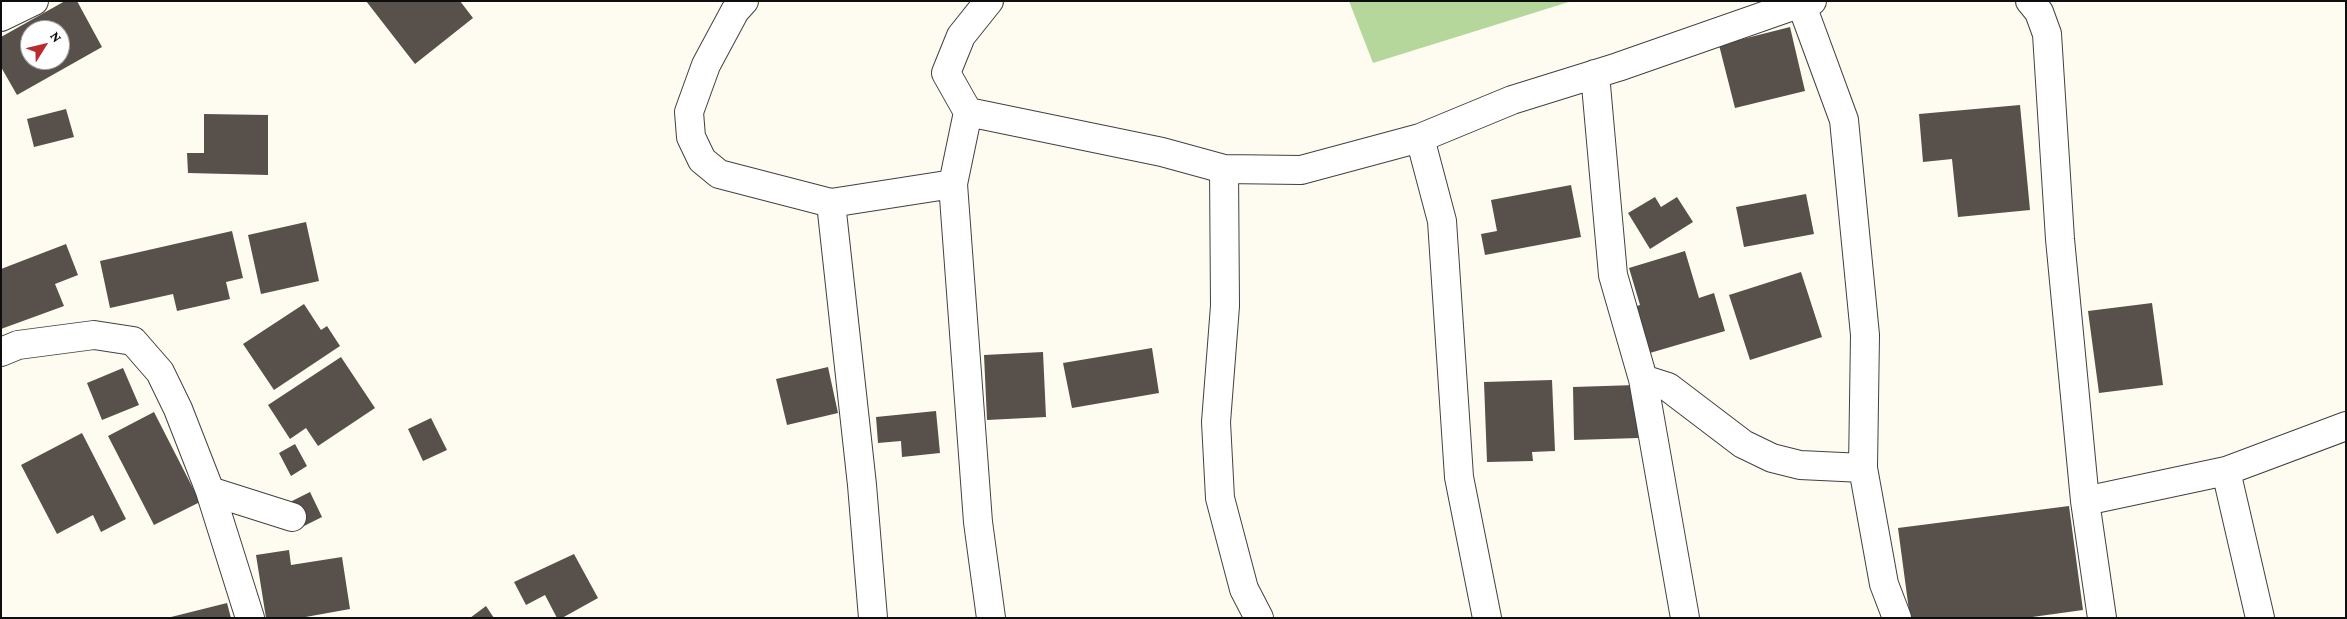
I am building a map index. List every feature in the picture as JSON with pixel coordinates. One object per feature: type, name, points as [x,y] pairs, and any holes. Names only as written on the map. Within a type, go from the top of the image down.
[{"type":"street","points":[[1,17],[34,1]]},
{"type":"street","points":[[744,1],[735,11],[706,65],[689,112],[691,137],[702,160],[719,174],[831,203],[953,184]]},
{"type":"street","points":[[989,1],[961,36],[946,73],[968,112],[953,184],[978,522],[991,618]]},
{"type":"street","points":[[2030,1],[2039,12],[2046,34],[2060,239],[2085,501],[2102,618]]},
{"type":"street","points":[[968,112],[1162,152],[1224,169],[1301,170],[1420,138],[1512,100],[1595,74],[1806,2],[1844,120],[1865,335],[1863,468],[1884,584],[1897,618]]},
{"type":"street","points":[[1595,74],[1614,276],[1643,379],[1685,618]]},
{"type":"street","points":[[1420,138],[1442,221],[1459,477],[1488,618]]},
{"type":"street","points":[[1224,169],[1225,306],[1216,422],[1220,498],[1244,589],[1259,618]]},
{"type":"street","points":[[831,203],[862,485],[872,618]]},
{"type":"street","points":[[1,352],[18,345],[94,335],[133,341],[160,372],[178,409],[210,491],[250,618]]},
{"type":"street","points":[[1643,379],[1668,387],[1743,444],[1772,458],[1800,465],[1863,468]]},
{"type":"street","points":[[2085,501],[2226,471],[2346,426]]},
{"type":"street","points":[[2226,471],[2260,618]]},
{"type":"street","points":[[210,491],[292,517]]},
{"type":"green space","points":[[1349,1],[1572,1],[1373,63]]},
{"type":"building","points":[[65,1],[77,1],[102,47],[70,65],[70,20],[31,20]]},
{"type":"building","points":[[366,1],[460,1],[473,18],[415,64]]},
{"type":"building","points":[[20,26],[20,70],[61,70],[17,95],[1,67],[1,37]]},
{"type":"building","points":[[1790,27],[1805,91],[1735,108],[1719,45]]},
{"type":"building","points":[[2020,105],[2030,210],[1958,217],[1952,159],[1923,162],[1919,114]]},
{"type":"building","points":[[66,109],[74,137],[34,147],[27,119]]},
{"type":"building","points":[[204,114],[268,115],[268,175],[188,173],[187,153],[204,153]]},
{"type":"building","points":[[1571,185],[1581,237],[1485,255],[1481,234],[1497,231],[1491,200]]},
{"type":"building","points":[[1806,194],[1814,234],[1744,247],[1736,207]]},
{"type":"building","points":[[1655,197],[1661,207],[1677,197],[1693,222],[1650,249],[1628,213]]},
{"type":"building","points":[[306,222],[319,281],[261,294],[248,235]]},
{"type":"building","points":[[232,231],[243,278],[226,282],[230,299],[177,311],[173,294],[110,308],[100,261]]},
{"type":"building","points":[[66,244],[78,275],[55,284],[64,306],[1,329],[1,269]]},
{"type":"building","points":[[1685,251],[1699,298],[1714,293],[1725,331],[1643,355],[1629,309],[1640,305],[1629,268]]},
{"type":"building","points":[[1801,272],[1822,337],[1750,360],[1729,295]]},
{"type":"building","points":[[2152,303],[2163,385],[2099,393],[2088,311]]},
{"type":"building","points":[[304,304],[321,330],[327,326],[340,346],[274,390],[243,344]]},
{"type":"building","points":[[1152,348],[1159,393],[1072,408],[1063,363]]},
{"type":"building","points":[[1043,352],[1046,417],[987,420],[984,355]]},
{"type":"building","points":[[341,357],[375,408],[318,446],[306,428],[290,439],[268,405]]},
{"type":"building","points":[[828,367],[838,413],[787,425],[776,379]]},
{"type":"building","points":[[123,368],[139,405],[102,420],[87,383]]},
{"type":"building","points":[[1552,380],[1555,451],[1532,452],[1533,461],[1487,462],[1484,382]]},
{"type":"building","points":[[1636,385],[1638,438],[1574,440],[1573,387]]},
{"type":"building","points":[[936,411],[940,453],[902,457],[901,441],[878,443],[876,417]]},
{"type":"building","points":[[154,412],[200,502],[154,525],[108,436]]},
{"type":"building","points":[[431,418],[447,450],[423,461],[408,429]]},
{"type":"building","points":[[82,433],[126,519],[101,532],[93,515],[57,534],[21,465]]},
{"type":"building","points":[[295,444],[307,466],[291,476],[279,453]]},
{"type":"building","points":[[310,492],[322,517],[298,529],[286,504]]},
{"type":"building","points":[[2069,506],[2083,610],[2025,618],[1910,618],[1898,528]]},
{"type":"building","points":[[289,550],[291,565],[342,557],[350,609],[300,618],[266,618],[256,555]]},
{"type":"building","points":[[574,554],[598,598],[562,618],[557,618],[545,595],[526,605],[514,582]]},
{"type":"building","points":[[227,603],[231,618],[171,618],[171,617]]},
{"type":"building","points":[[486,606],[494,618],[470,618]]}]
